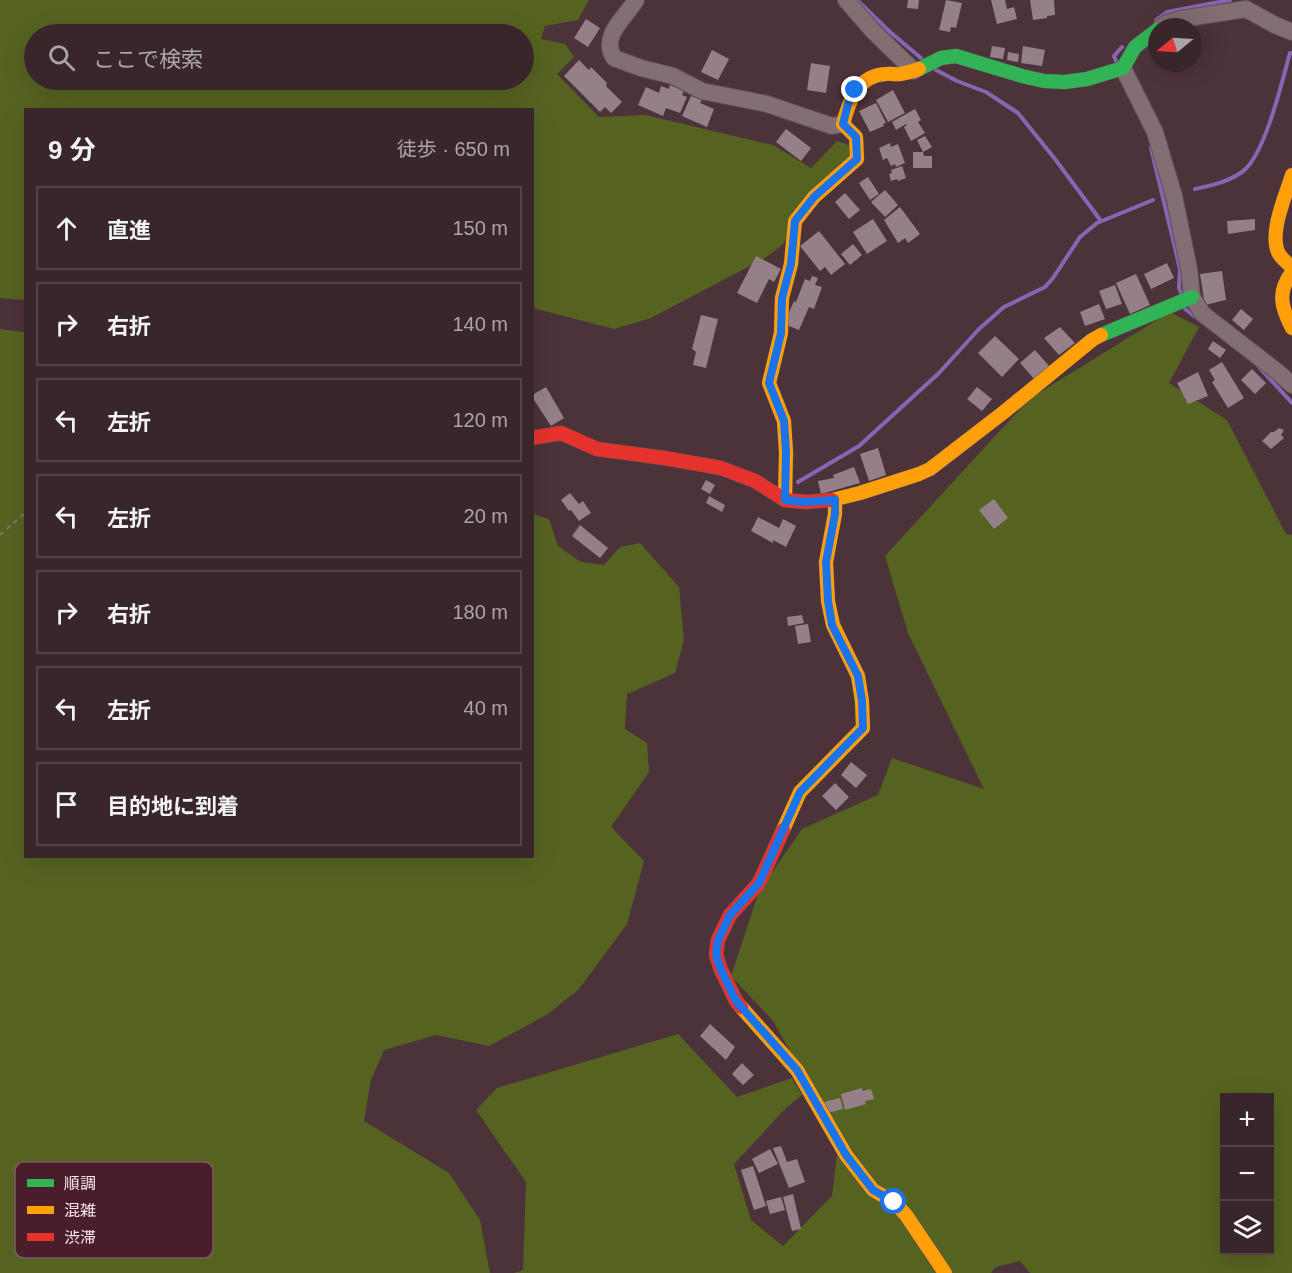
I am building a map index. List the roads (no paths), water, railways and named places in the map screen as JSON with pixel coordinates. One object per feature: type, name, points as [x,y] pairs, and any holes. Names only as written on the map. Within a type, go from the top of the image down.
[{"type":"main road","points":[[785,500],[784,421],[769,383],[781,333],[782,298],[791,264],[795,221],[814,197],[857,159],[856,137],[843,124],[848,104],[855,90],[870,77],[898,74],[944,56],[956,56],[1051,81],[1078,81],[1115,70],[1135,47],[1148,37]]},
{"type":"main road","points":[[1292,175],[1275,230],[1278,254],[1292,270],[1283,284],[1282,295],[1284,310],[1292,328]]},
{"type":"main road","points":[[534,438],[561,433],[597,449],[721,468],[754,481],[785,500],[805,502],[835,500],[930,469],[1092,340],[1185,299]]},
{"type":"main road","points":[[835,500],[835,514],[826,562],[828,601],[832,625],[858,676],[863,728],[800,792],[759,883],[730,915],[718,940],[716,955],[736,1001],[797,1070],[846,1155],[873,1190],[894,1202],[906,1215],[945,1273]]},
{"type":"street","points":[[636,0],[610,39],[609,46],[614,58],[673,76],[702,91],[767,104],[832,126],[843,124]]},
{"type":"street","points":[[846,0],[873,31],[923,66]]},
{"type":"street","points":[[1186,18],[1252,4],[1275,25],[1292,32]]},
{"type":"street","points":[[1115,70],[1155,132],[1174,196],[1190,269],[1185,299],[1292,385]]},
{"type":"waterway","points":[[857,0],[921,58]]},
{"type":"waterway","points":[[1159,18],[1167,12],[1230,0]]},
{"type":"waterway","points":[[1116,61],[1114,56],[1122,47]]},
{"type":"waterway","points":[[1195,189],[1231,178],[1242,172],[1250,163],[1265,135],[1290,53],[1292,53]]},
{"type":"waterway","points":[[936,70],[986,92],[1018,113],[1101,221]]},
{"type":"waterway","points":[[1151,148],[1180,269],[1181,293]]},
{"type":"waterway","points":[[798,482],[859,446],[939,373],[979,329],[1004,307],[1045,287],[1080,237],[1097,223],[1153,200]]},
{"type":"waterway","points":[[1185,309],[1198,319]]},
{"type":"waterway","points":[[1258,366],[1292,403]]}]
